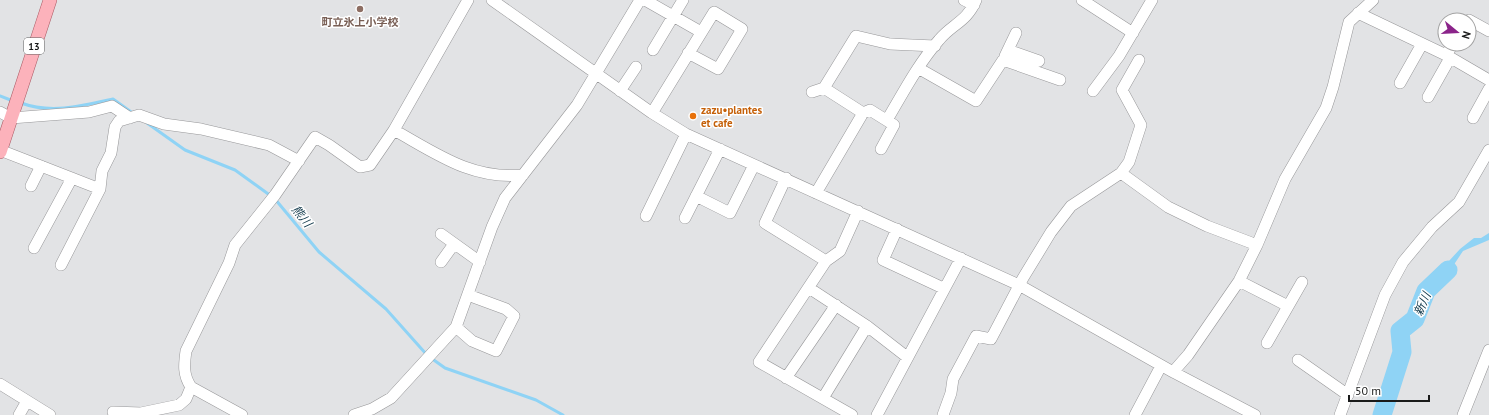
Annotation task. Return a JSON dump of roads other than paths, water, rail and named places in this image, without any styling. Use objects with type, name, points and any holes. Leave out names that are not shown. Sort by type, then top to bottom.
[{"type":"main road","name":"13","points":[[0,151],[8,113],[19,93],[50,0]]},
{"type":"street","points":[[242,415],[192,387],[186,379],[183,367],[186,351],[229,263],[235,245],[273,198],[315,137],[360,167],[370,165],[394,130],[468,0]]},
{"type":"street","points":[[492,0],[620,91],[686,134],[786,178],[1019,285],[1161,366],[1255,415]]},
{"type":"street","points":[[354,415],[372,409],[391,398],[456,327],[492,227],[505,198],[577,105],[640,0]]},
{"type":"street","points":[[645,0],[701,32]]},
{"type":"street","points":[[653,50],[683,0]]},
{"type":"street","points":[[1082,0],[1134,33]]},
{"type":"street","points":[[1092,91],[1119,56],[1134,33],[1152,0]]},
{"type":"street","points":[[1173,372],[1188,355],[1239,281],[1257,245],[1285,179],[1326,108],[1333,87],[1349,22],[1373,0]]},
{"type":"street","points":[[887,120],[918,68],[940,39],[966,18],[971,2]]},
{"type":"street","points":[[652,113],[688,53],[714,12],[742,29],[718,69],[688,53]]},
{"type":"street","points":[[1358,13],[1448,57],[1489,80]]},
{"type":"street","points":[[1477,25],[1489,31]]},
{"type":"street","points":[[918,68],[976,101],[1005,55],[1016,33]]},
{"type":"street","points":[[812,92],[824,88],[856,36],[890,44],[935,46]]},
{"type":"street","points":[[1400,83],[1422,44]]},
{"type":"street","points":[[1428,97],[1450,52]]},
{"type":"street","points":[[1005,55],[1039,61]]},
{"type":"street","points":[[1005,55],[1060,80]]},
{"type":"street","points":[[943,415],[951,393],[953,379],[976,336],[991,339],[1019,285],[1051,232],[1071,206],[1121,173],[1129,162],[1141,125],[1122,90],[1139,60]]},
{"type":"street","points":[[620,91],[636,67]]},
{"type":"street","points":[[824,88],[863,113]]},
{"type":"street","points":[[1472,118],[1489,89]]},
{"type":"street","points":[[8,113],[89,112],[112,106],[134,116],[164,124],[201,129],[269,145],[299,161]]},
{"type":"street","points":[[816,193],[863,113],[870,110],[894,124],[880,149]]},
{"type":"street","points":[[61,265],[100,189],[102,171],[111,153],[115,127],[119,121],[134,116]]},
{"type":"street","points":[[394,130],[451,163],[469,170],[486,175],[508,177],[523,176]]},
{"type":"street","points":[[646,216],[686,134]]},
{"type":"street","points":[[685,218],[720,149]]},
{"type":"street","points":[[1340,415],[1386,294],[1403,262],[1432,227],[1459,202],[1489,150]]},
{"type":"street","points":[[0,151],[100,189]]},
{"type":"street","points":[[696,196],[730,213],[754,165]]},
{"type":"street","points":[[31,186],[41,166]]},
{"type":"street","points":[[1121,173],[1168,207],[1207,226],[1257,245]]},
{"type":"street","points":[[34,248],[72,178]]},
{"type":"street","points":[[786,178],[765,223],[826,261]]},
{"type":"street","points":[[852,415],[759,362],[826,261],[840,251],[858,211]]},
{"type":"street","points":[[897,229],[883,260],[943,288]]},
{"type":"street","points":[[441,234],[480,262]]},
{"type":"street","points":[[441,262],[454,244]]},
{"type":"street","points":[[877,415],[960,258]]},
{"type":"street","points":[[1239,281],[1288,306]]},
{"type":"street","points":[[1267,343],[1302,282]]},
{"type":"street","points":[[809,288],[867,326],[907,357]]},
{"type":"street","points":[[456,327],[472,340],[496,351],[514,316],[506,309],[468,295]]},
{"type":"street","points":[[786,378],[836,305]]},
{"type":"street","points":[[823,398],[867,326]]},
{"type":"street","points":[[1463,415],[1489,350]]},
{"type":"street","points":[[1298,360],[1348,396]]},
{"type":"street","points":[[1135,415],[1161,366]]},
{"type":"street","points":[[0,384],[50,415]]},
{"type":"street","points":[[113,412],[141,413],[179,405],[186,399],[192,387]]},
{"type":"street","points":[[19,415],[28,401]]},
{"type":"water","points":[[1489,233],[1489,240],[1463,251],[1447,275],[1429,290],[1428,286],[1445,270],[1449,261],[1460,249],[1474,238],[1481,238]]},
{"type":"waterway","name":"熊川","points":[[0,96],[13,101]]},
{"type":"waterway","name":"熊川","points":[[21,103],[44,108],[67,108],[113,99],[134,114]]},
{"type":"waterway","name":"熊川","points":[[147,123],[185,150],[235,170],[271,196]]},
{"type":"waterway","name":"熊川","points":[[275,199],[319,252],[386,309],[427,355]]},
{"type":"waterway","name":"新川","points":[[1382,415],[1402,352],[1400,331],[1415,319],[1426,291],[1448,270]]},
{"type":"waterway","name":"熊川","points":[[431,358],[445,368],[536,400],[563,415]]},
{"type":"place","name":"町立氷上小学校","points":[[360,9]]},
{"type":"place","name":"zazu•plantes et cafe","points":[[693,116]]}]
